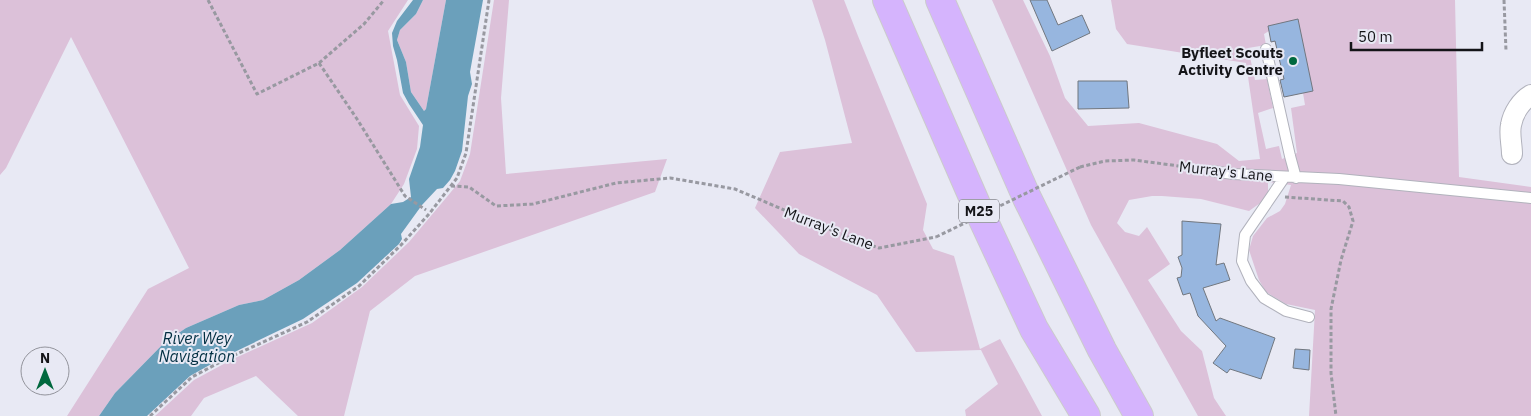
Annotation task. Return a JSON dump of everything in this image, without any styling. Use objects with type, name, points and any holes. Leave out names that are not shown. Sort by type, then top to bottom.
[{"type":"highway","name":"M25","points":[[887,0],[1034,329],[1086,416]]},
{"type":"highway","points":[[940,0],[1026,198],[1102,350],[1139,416]]},
{"type":"street","points":[[1512,154],[1510,126],[1518,107],[1531,95]]},
{"type":"lane","points":[[1266,49],[1296,178]]},
{"type":"lane","name":"Murray's Lane","points":[[1212,171],[1284,178],[1339,179],[1531,198]]},
{"type":"lane","points":[[1284,178],[1245,235],[1242,261],[1251,281],[1264,298],[1286,311],[1309,317]]},
{"type":"path","points":[[208,0],[257,94],[319,63],[364,24],[384,0]]},
{"type":"path","points":[[150,416],[192,377],[226,359],[307,322],[359,286],[401,245],[429,214],[457,178],[466,154],[489,0]]},
{"type":"path","points":[[1504,0],[1506,51]]},
{"type":"path","points":[[319,63],[357,118],[405,196],[426,210]]},
{"type":"path","name":"Murray's Lane","points":[[451,186],[469,187],[496,206],[533,204],[616,183],[670,178],[735,189],[850,238],[879,248],[936,237],[1080,167],[1105,161],[1134,160],[1212,171]]},
{"type":"path","points":[[1272,197],[1343,201],[1349,207],[1353,221],[1341,260],[1331,309],[1331,373],[1336,416]]},
{"type":"shaded area","points":[[0,0],[408,0],[388,31],[400,95],[419,126],[417,149],[404,184],[391,204],[340,250],[299,280],[263,300],[239,305],[186,328],[164,343],[115,393],[99,416],[67,416],[148,289],[189,268],[71,37],[6,168],[0,175]]},
{"type":"shaded area","points":[[423,0],[446,0],[426,109],[424,111],[411,92],[406,62],[397,40],[400,30],[416,14]]},
{"type":"shaded area","points":[[494,0],[509,0],[501,98],[506,174],[667,159],[655,192],[415,276],[370,311],[344,416],[298,416],[256,376],[204,398],[191,416],[155,416],[194,380],[233,359],[312,323],[362,287],[409,242],[460,181],[470,154]]},
{"type":"shaded area","points":[[812,0],[844,0],[927,204],[923,230],[933,249],[954,256],[980,349],[1000,339],[1042,416],[966,416],[965,410],[998,384],[981,350],[916,352],[877,295],[799,254],[755,208],[780,152],[852,143],[825,40]]},
{"type":"shaded area","points":[[992,0],[1023,0],[1050,56],[1065,98],[1088,126],[1139,123],[1217,144],[1239,161],[1260,159],[1246,63],[1127,44],[1116,29],[1111,0],[1455,0],[1459,177],[1531,187],[1531,416],[1309,416],[1315,310],[1286,304],[1266,292],[1259,280],[1249,250],[1253,236],[1267,218],[1280,211],[1285,204],[1291,185],[1268,182],[1268,195],[1249,211],[1201,199],[1152,196],[1129,200],[1117,223],[1125,232],[1139,236],[1147,227],[1170,264],[1148,280],[1181,331],[1202,351],[1214,398],[1226,416],[1198,416],[1091,225]],"holes":[[[1269,31],[1271,42],[1275,42],[1284,79],[1280,80],[1284,97],[1303,93],[1305,105],[1291,108],[1297,153],[1282,159],[1279,146],[1266,149],[1258,113],[1273,108],[1267,79],[1255,80],[1248,48],[1266,45],[1264,34]]]},
{"type":"water","name":"River Wey Navigation","points":[[413,0],[423,0],[416,14],[400,30],[397,40],[406,62],[411,92],[424,111],[426,109],[446,0],[483,0],[470,72],[472,84],[468,96],[462,151],[450,180],[443,188],[437,189],[422,205],[401,234],[402,239],[399,244],[357,283],[303,319],[222,358],[190,376],[147,416],[99,416],[115,393],[164,343],[186,328],[239,305],[263,300],[299,280],[340,250],[391,204],[403,202],[411,197],[409,179],[420,147],[423,125],[403,93],[392,33],[397,21]]},
{"type":"building","points":[[1030,0],[1047,0],[1058,25],[1082,15],[1090,33],[1052,51]]},
{"type":"building","name":"Byfleet Scouts Activity Centre","points":[[1298,19],[1313,91],[1284,97],[1280,80],[1284,79],[1275,41],[1271,42],[1268,26]]},
{"type":"building","points":[[1078,81],[1127,81],[1129,108],[1078,109]]},
{"type":"building","points":[[1182,221],[1221,224],[1216,265],[1224,263],[1230,280],[1203,288],[1216,321],[1220,318],[1275,338],[1261,379],[1230,369],[1227,373],[1213,363],[1226,346],[1198,316],[1190,293],[1183,295],[1177,278],[1181,277],[1182,268],[1178,257],[1182,255]]},
{"type":"building","points":[[1295,349],[1310,350],[1309,370],[1293,368]]},
{"type":"place","name":"Byfleet Scouts Activity Centre","points":[[1293,61]]}]
